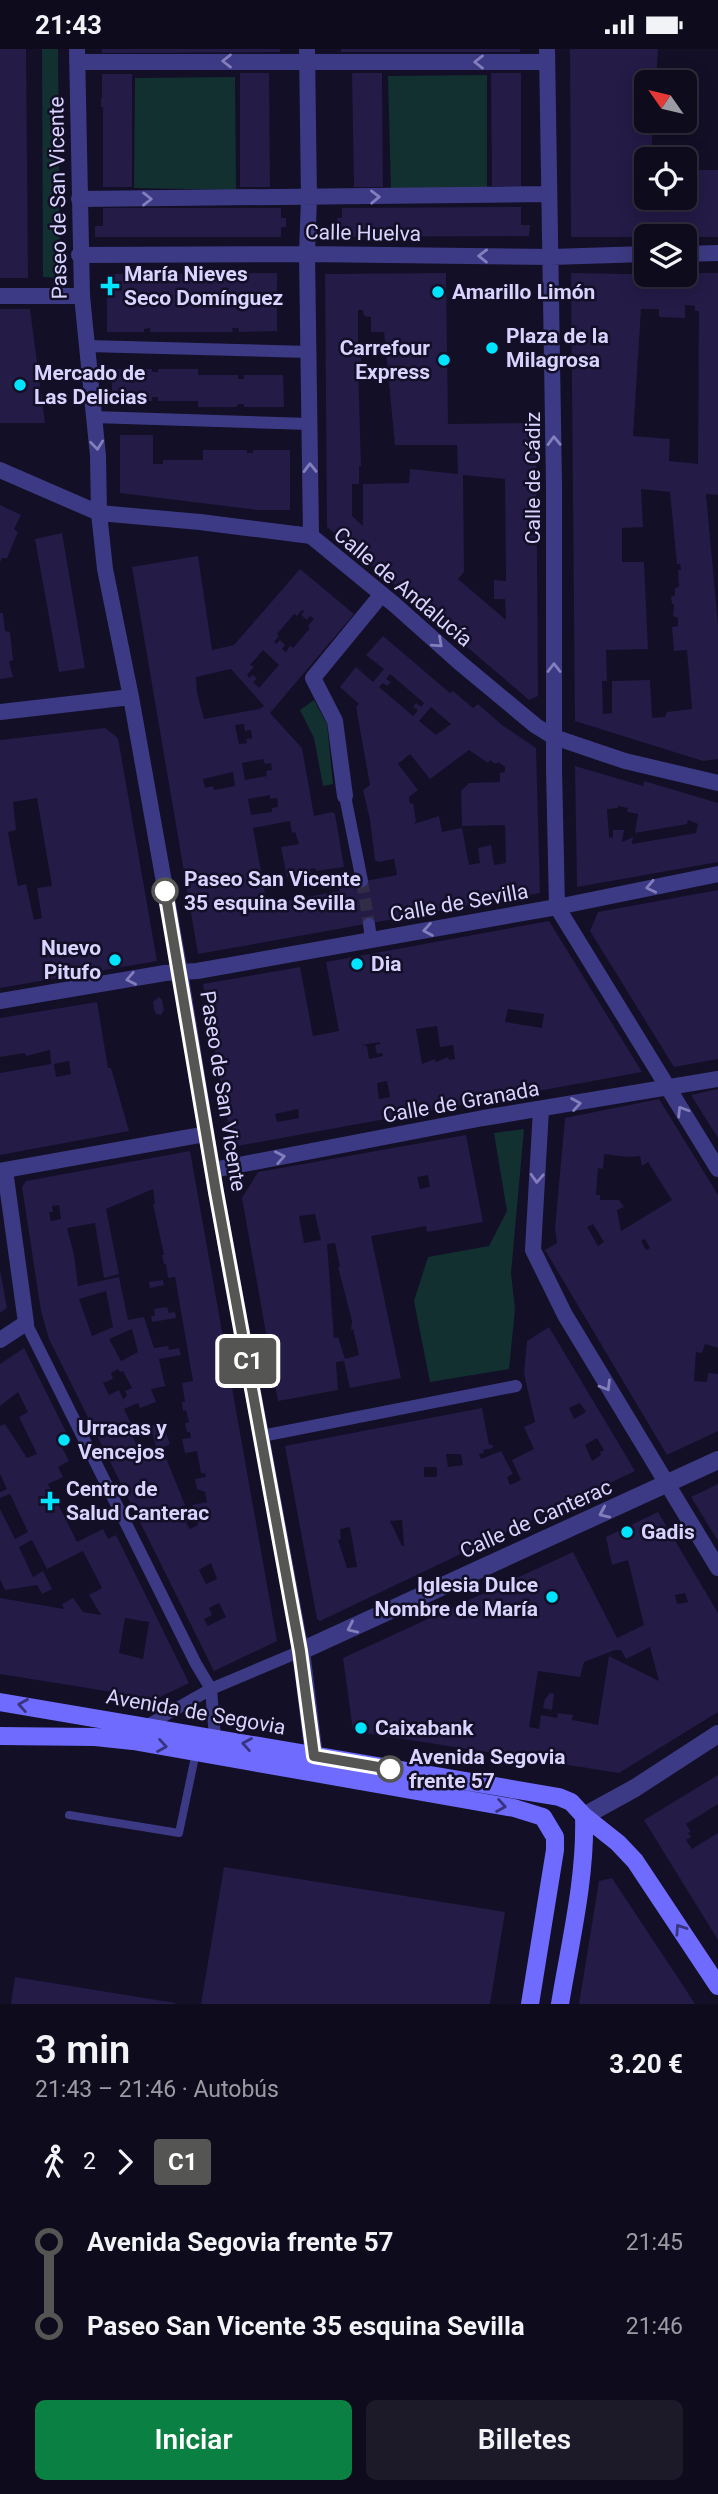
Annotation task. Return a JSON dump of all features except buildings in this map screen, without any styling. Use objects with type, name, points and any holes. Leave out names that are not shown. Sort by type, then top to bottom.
[{"type":"main road","name":"Avenida de Segovia","points":[[0,1702],[215,1738],[314,1764],[532,1812],[550,1826],[555,1837],[555,1850]]},
{"type":"main road","name":"Avenida de Segovia","points":[[0,1736],[94,1737],[559,1797],[571,1802],[635,1861],[718,1986]]},
{"type":"main road","points":[[530,2004],[555,1850],[566,1832],[584,1816]]},
{"type":"main road","points":[[560,2004],[580,1882],[584,1816]]},
{"type":"street","points":[[307,55],[312,536]]},
{"type":"street","points":[[77,56],[547,56]]},
{"type":"street","name":"Paseo de San Vicente","points":[[77,56],[79,255],[105,569],[131,697],[206,1134],[300,1651],[314,1764]]},
{"type":"street","name":"Calle de Cádiz","points":[[547,56],[558,907]]},
{"type":"street","points":[[79,199],[548,194]]},
{"type":"street","points":[[697,254],[718,253]]},
{"type":"street","name":"Calle Huelva","points":[[79,255],[551,257],[634,254]]},
{"type":"street","points":[[0,296],[82,296]]},
{"type":"street","points":[[87,346],[309,352]]},
{"type":"street","points":[[93,417],[309,424]]},
{"type":"street","name":"Calle de Andalucía","points":[[0,470],[99,513],[312,536],[536,726],[554,737],[625,761],[718,783]]},
{"type":"street","points":[[362,881],[345,796],[335,722],[313,677],[382,594]]},
{"type":"street","points":[[0,712],[131,697]]},
{"type":"street","name":"Calle de Sevilla","points":[[0,1001],[180,972],[370,932],[558,907],[718,874]]},
{"type":"street","points":[[558,907],[718,1169]]},
{"type":"street","name":"Calle de Granada","points":[[213,1170],[482,1118],[718,1079]]},
{"type":"street","points":[[541,1109],[533,1250],[565,1315],[718,1568]]},
{"type":"street","points":[[206,1134],[2,1170],[26,1323],[196,1664],[211,1689],[215,1738]]},
{"type":"street","points":[[0,1340],[26,1323]]},
{"type":"street","points":[[262,1436],[516,1386]]},
{"type":"street","name":"Calle de Canterac","points":[[146,1726],[211,1689],[718,1461]]},
{"type":"street","points":[[584,1816],[635,1788],[718,1734]]},
{"type":"lane","points":[[69,1815],[179,1833],[196,1752]]},
{"type":"green space","points":[[42,49],[58,49],[60,278],[43,277]]},
{"type":"green space","points":[[487,75],[487,188],[391,192],[388,76]]},
{"type":"green space","points":[[235,77],[236,190],[134,188],[135,78]]},
{"type":"green space","points":[[314,700],[327,724],[333,784],[323,786],[314,738],[300,710]]},
{"type":"green space","points":[[524,1129],[511,1273],[515,1309],[509,1369],[430,1382],[414,1301],[428,1257],[489,1246],[507,1211],[494,1133]]},
{"type":"tunnel","points":[[362,881],[369,924]]},
{"type":"bus line","name":"C1","points":[[165,891],[216,1192],[300,1651],[314,1756],[390,1769]]},
{"type":"place","name":"María Nieves Seco Domínguez","points":[[110,286]]},
{"type":"place","name":"Amarillo Limón","points":[[438,292]]},
{"type":"place","name":"Plaza de la Milagrosa","points":[[492,348]]},
{"type":"place","name":"Carrefour Express","points":[[444,360]]},
{"type":"place","name":"Mercado de Las Delicias","points":[[20,385]]},
{"type":"place","name":"Paseo San Vicente 35 esquina Sevilla","points":[[165,891]]},
{"type":"place","name":"Nuevo Pitufo","points":[[115,960]]},
{"type":"place","name":"Dia","points":[[357,964]]},
{"type":"place","name":"Urracas y Vencejos","points":[[64,1440]]},
{"type":"place","name":"Centro de Salud Canterac","points":[[50,1501]]},
{"type":"place","name":"Gadis","points":[[627,1532]]},
{"type":"place","name":"Iglesia Dulce Nombre de María","points":[[552,1597]]},
{"type":"place","name":"Caixabank","points":[[361,1728]]},
{"type":"place","name":"Avenida Segovia frente 57","points":[[390,1769]]}]
